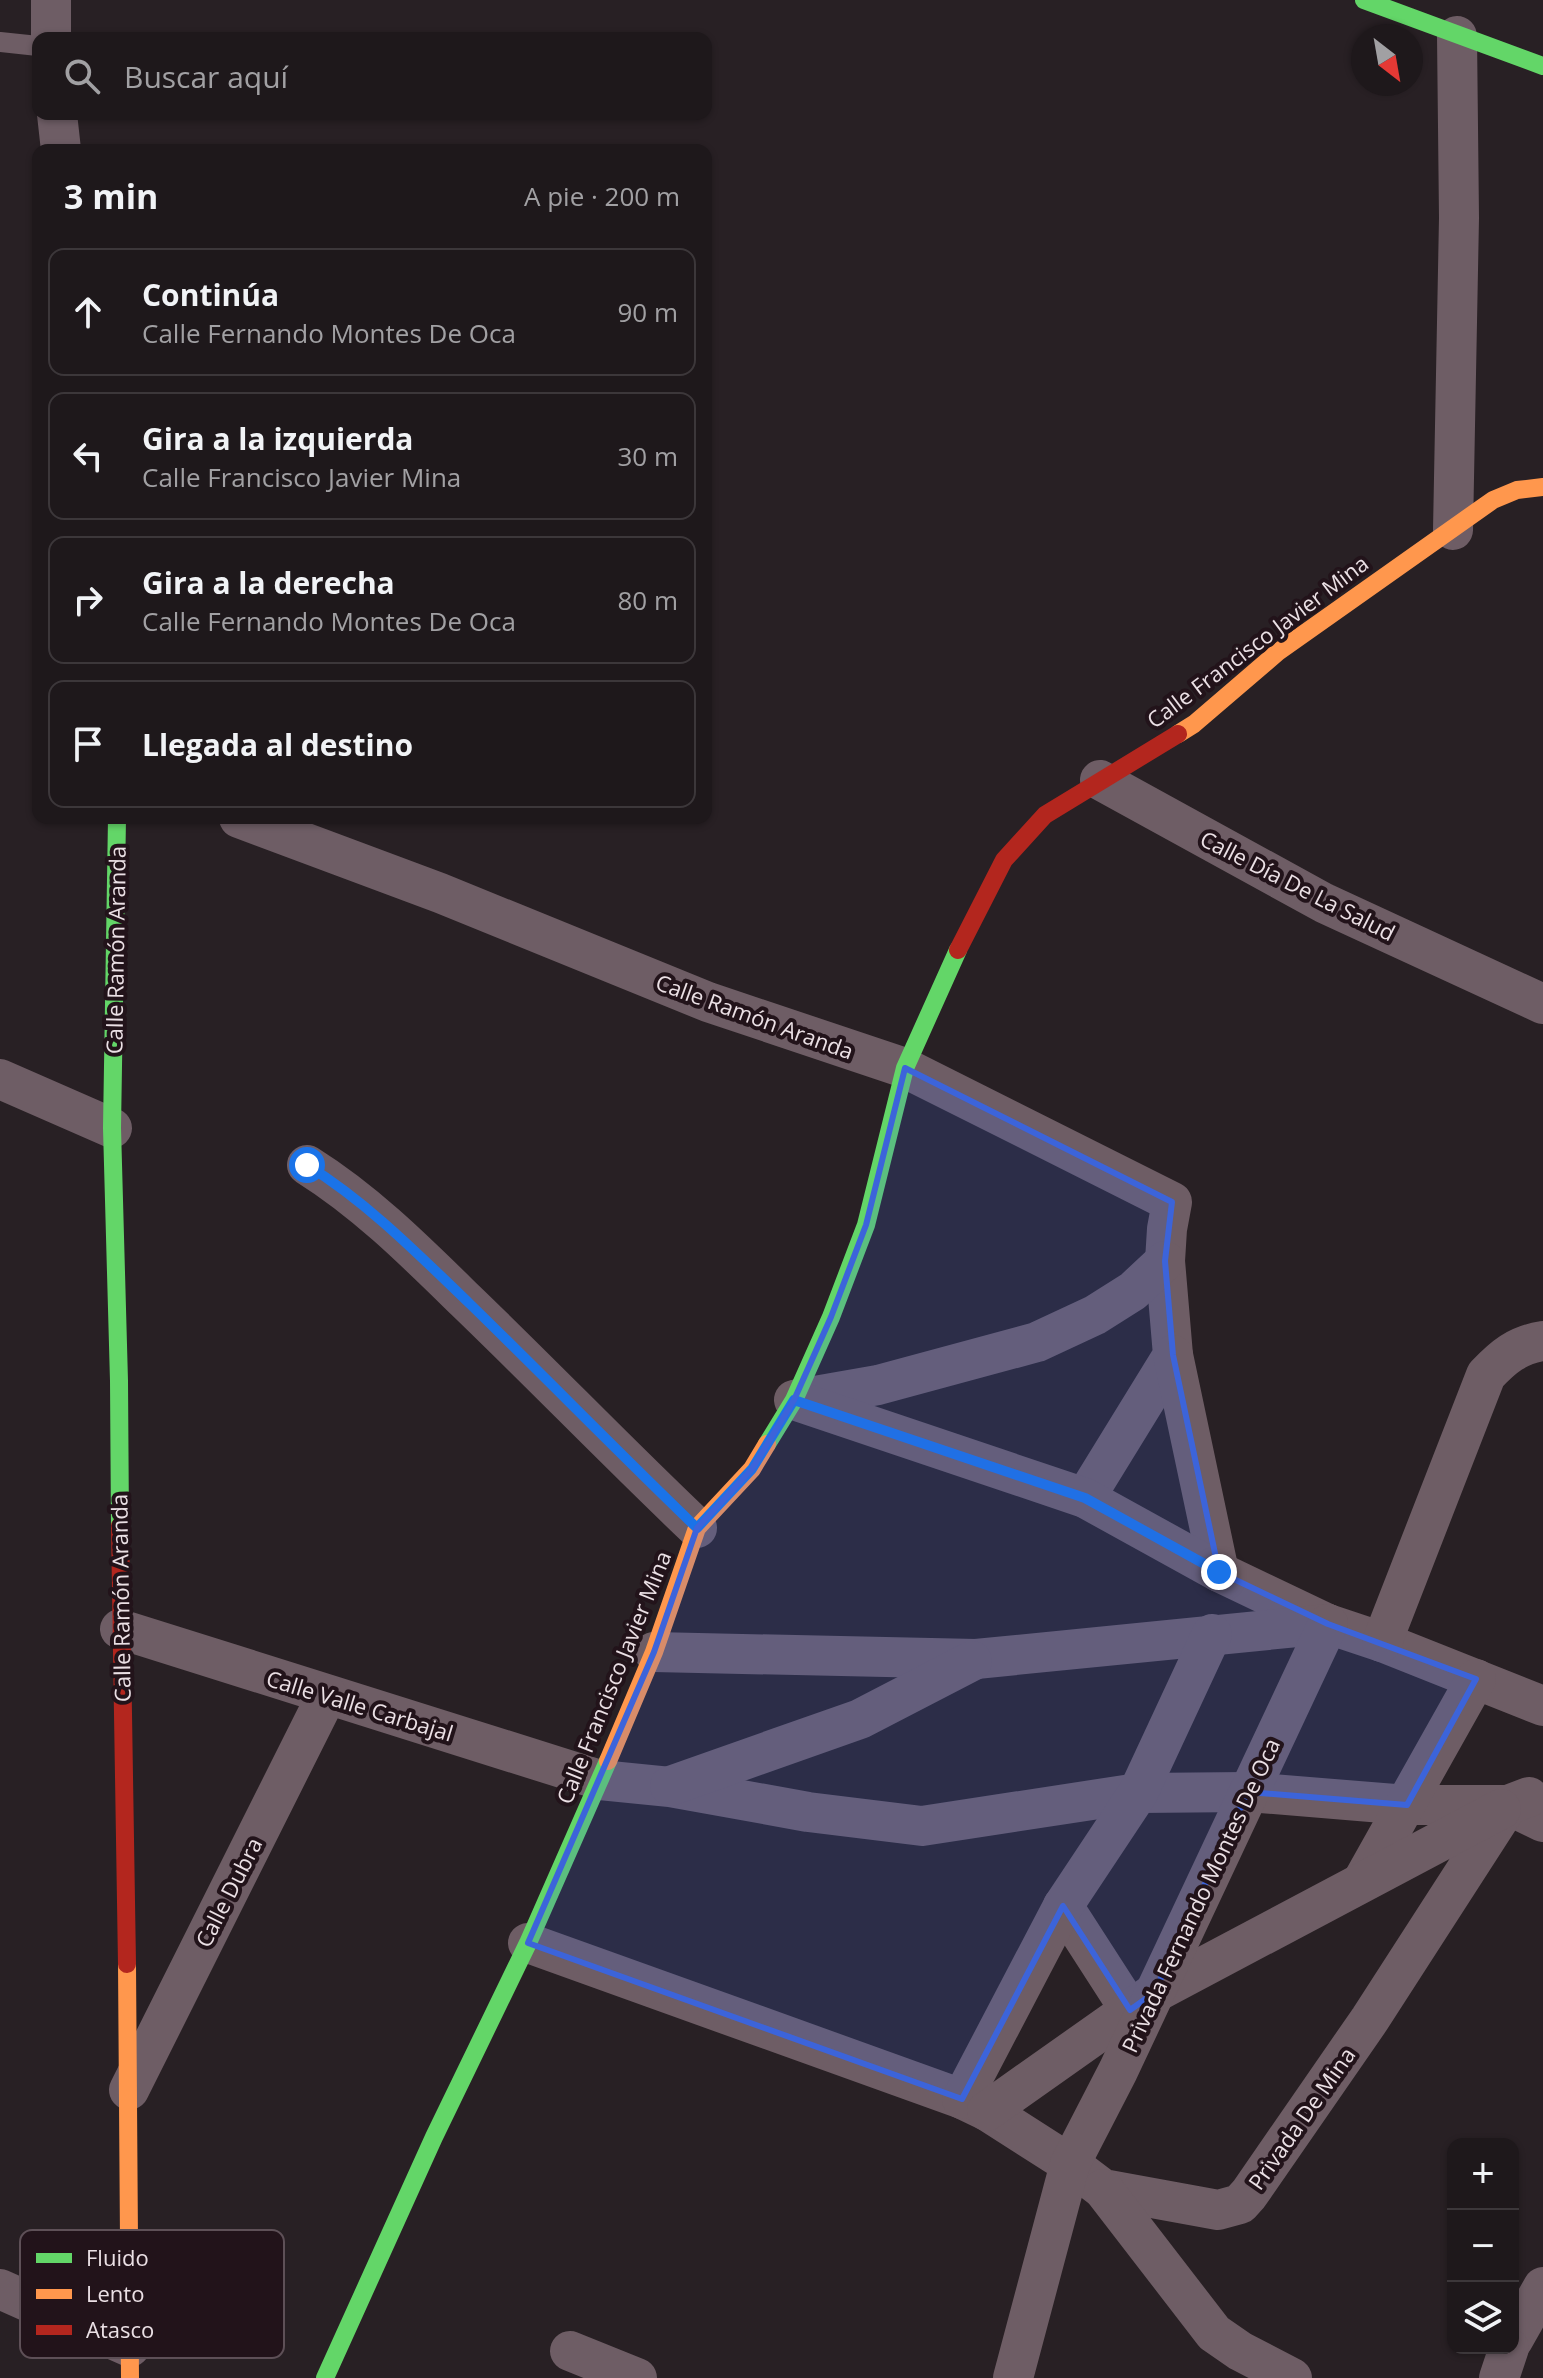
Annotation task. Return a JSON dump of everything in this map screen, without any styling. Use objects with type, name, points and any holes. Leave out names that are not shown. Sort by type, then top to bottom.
[{"type":"street","points":[[51,0],[51,32]]},
{"type":"street","points":[[1364,0],[1543,66]]},
{"type":"street","points":[[1453,530],[1459,218],[1457,36]]},
{"type":"street","points":[[58,120],[60,144]]},
{"type":"street","name":"Calle Francisco Javier Mina","points":[[325,2378],[434,2137],[528,1943],[600,1780],[654,1652],[697,1528],[752,1469],[794,1400],[831,1317],[866,1225],[905,1068],[951,964],[1004,860],[1045,815],[1194,724],[1278,652],[1493,500],[1517,490],[1543,487]]},
{"type":"street","name":"Calle Día De La Salud","points":[[1100,780],[1324,903],[1543,1004]]},
{"type":"street","name":"Calle Ramón Aranda","points":[[117,824],[112,1128],[119,1381],[130,2230]]},
{"type":"street","name":"Calle Ramón Aranda","points":[[255,824],[440,893],[708,1002],[905,1068],[1172,1202],[1165,1261]]},
{"type":"street","points":[[0,1079],[112,1128]]},
{"type":"street","points":[[307,1165],[339,1185],[395,1232],[542,1372],[614,1449],[697,1528]]},
{"type":"street","points":[[794,1400],[878,1385],[1037,1342],[1095,1315],[1133,1291],[1165,1261]]},
{"type":"street","points":[[1165,1261],[1173,1355],[1219,1572]]},
{"type":"street","points":[[1382,1642],[1486,1375],[1506,1354],[1524,1345],[1543,1341]]},
{"type":"street","points":[[1085,1498],[1173,1355]]},
{"type":"street","points":[[794,1400],[1085,1498],[1219,1572],[1328,1624],[1382,1642],[1543,1706]]},
{"type":"street","points":[[654,1652],[976,1659],[1328,1624]]},
{"type":"street","name":"Privada Fernando Montes De Oca","points":[[1070,2164],[1118,2071],[1142,2002],[1328,1624]]},
{"type":"street","name":"Calle Valle Carbajal","points":[[120,1629],[600,1780],[670,1787],[808,1812],[922,1826],[1138,1793],[1248,1792],[1407,1805],[1531,1806]]},
{"type":"street","points":[[975,2105],[1063,1906],[1138,1793],[1212,1634]]},
{"type":"street","points":[[670,1787],[860,1719],[976,1659]]},
{"type":"street","points":[[1362,1882],[1476,1679]]},
{"type":"street","name":"Calle Dubra","points":[[129,2090],[327,1695]]},
{"type":"street","points":[[975,2105],[1142,2002],[1362,1882],[1531,1806]]},
{"type":"street","name":"Privada De Mina","points":[[528,1943],[975,2105],[1070,2164],[1103,2189],[1218,2210],[1240,2204],[1249,2194],[1370,2019],[1531,1806]]},
{"type":"street","points":[[1063,1906],[1142,2002]]},
{"type":"street","points":[[1013,2378],[1070,2164]]},
{"type":"street","points":[[1103,2189],[1214,2333],[1240,2351],[1292,2378]]},
{"type":"street","points":[[1519,2329],[1543,2287]]},
{"type":"street","points":[[0,2289],[20,2300]]},
{"type":"street","points":[[570,2351],[637,2378]]},
{"type":"street","points":[[1499,2378],[1507,2354]]},
{"type":"lane","points":[[0,42],[32,45]]},
{"type":"highlighted area","points":[[905,1068],[1172,1202],[1165,1261],[1173,1355],[1219,1572],[1328,1624],[1476,1679],[1407,1805],[1248,1792],[1154,1993],[1130,2010],[1063,1906],[962,2099],[528,1943],[654,1652],[697,1528],[752,1469],[794,1400],[831,1317],[866,1225]]},
{"type":"traffic: fast","points":[[1364,0],[1543,66]]},
{"type":"traffic: fast","points":[[117,824],[112,1128],[120,1526]]},
{"type":"traffic: fast","points":[[767,1444],[794,1400],[831,1317],[866,1225],[905,1068],[958,950]]},
{"type":"traffic: fast","points":[[325,2378],[434,2137],[528,1943],[608,1761]]},
{"type":"traffic: slow","points":[[1178,734],[1194,724],[1278,652],[1493,500],[1517,490],[1543,487]]},
{"type":"traffic: slow","points":[[608,1761],[654,1652],[697,1528],[752,1469],[767,1444]]},
{"type":"traffic: slow","points":[[127,1964],[129,2230]]},
{"type":"traffic: slow","points":[[130,2358],[130,2378]]},
{"type":"traffic: jam","points":[[958,950],[1004,860],[1045,815],[1178,734]]},
{"type":"traffic: jam","points":[[120,1526],[127,1964]]},
{"type":"route","points":[[307,1165],[339,1185],[395,1232],[542,1372],[614,1449],[697,1528],[752,1469],[794,1400],[1085,1498],[1219,1572]]}]
